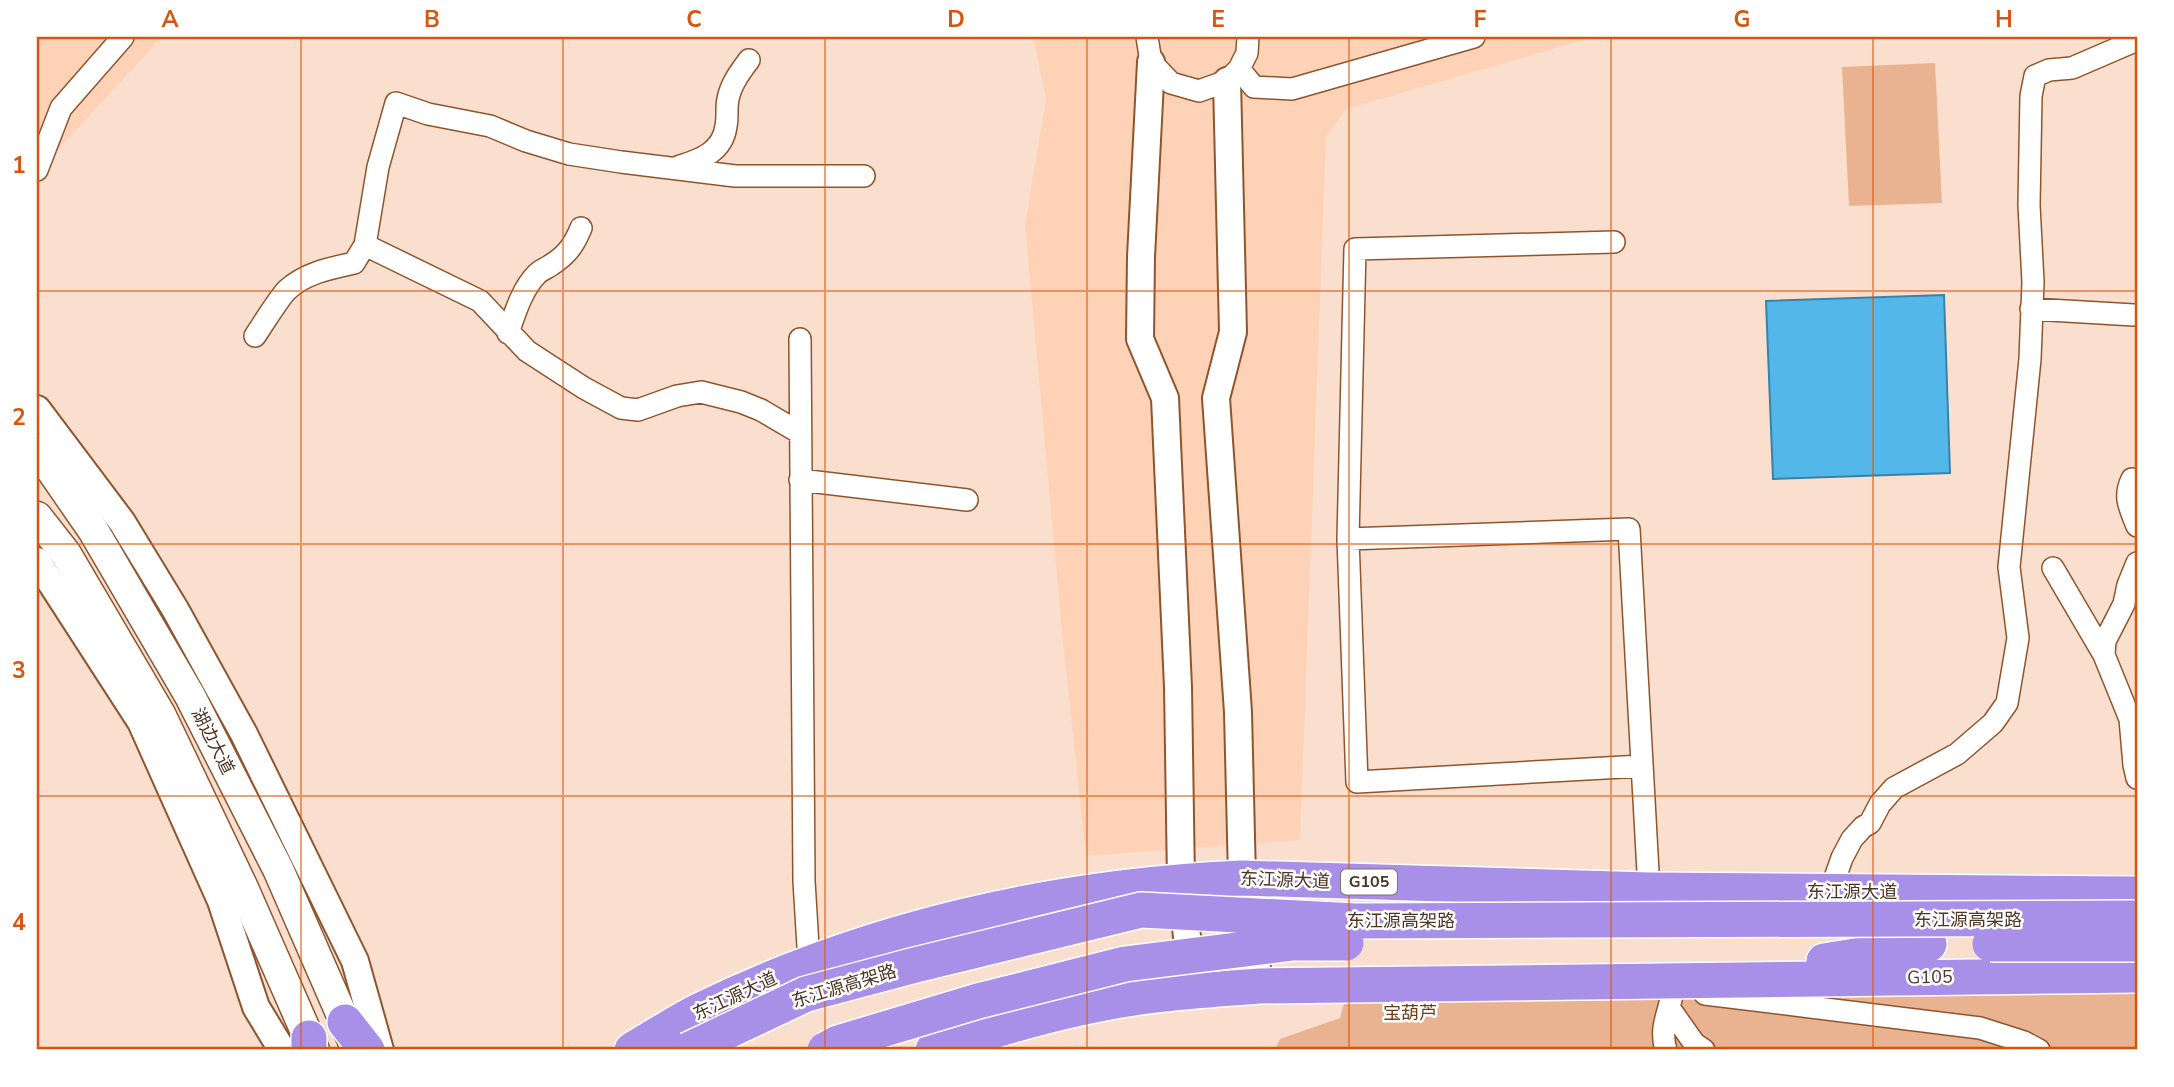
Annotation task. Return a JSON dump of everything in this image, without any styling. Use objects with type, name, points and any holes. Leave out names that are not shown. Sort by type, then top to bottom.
[{"type":"highway","name":"东江源大道","points":[[632,1050],[699,1011],[808,962],[889,936],[991,910],[1098,890],[1181,881],[1242,878],[1649,890],[2137,894]]},
{"type":"highway","points":[[1311,880],[1468,902],[1842,906],[1928,932]]},
{"type":"highway","name":"东江源高架路","points":[[688,1050],[806,995],[915,965],[1140,911],[1356,921],[1928,932],[2137,944]]},
{"type":"highway","name":"东江源高架路","points":[[825,1050],[838,1043],[978,1000],[1125,964],[1293,943],[1928,932],[2137,918]]},
{"type":"highway","points":[[1375,984],[1455,966],[1796,965],[1928,932]]},
{"type":"highway","name":"G105","points":[[933,1050],[997,1028],[1105,1003],[1192,991],[1259,986],[2137,975]]},
{"type":"highway","points":[[351,1036],[367,1050]]},
{"type":"main road","name":"湖边大道","points":[[37,449],[93,530],[190,696],[278,869],[351,1036]]},
{"type":"main road","name":"湖边大道","points":[[37,517],[66,554],[160,714],[243,888],[303,1047]]},
{"type":"street","points":[[37,170],[61,108],[123,37]]},
{"type":"street","points":[[1149,49],[1171,83],[1199,91],[1233,75],[1247,53],[1248,37]]},
{"type":"street","points":[[1233,75],[1254,87],[1292,89],[1474,37]]},
{"type":"street","points":[[1830,892],[1852,839],[1870,823],[1880,804],[1894,788],[1956,754],[1993,723],[2007,703],[2018,638],[2009,567],[2030,359],[2031,109],[2035,76],[2049,70],[2072,68],[2137,40]]},
{"type":"street","points":[[1149,49],[1140,339],[1165,398],[1178,687],[1181,881],[1192,991]]},
{"type":"street","points":[[671,168],[703,160],[718,146],[726,129],[728,99],[733,84],[749,60]]},
{"type":"street","points":[[1233,75],[1233,332],[1216,398],[1238,712],[1242,878],[1259,986]]},
{"type":"street","points":[[256,335],[286,290],[303,278],[354,263],[365,246],[378,167],[396,103],[428,114],[490,126],[526,141],[569,154],[736,176],[863,176]]},
{"type":"street","points":[[508,333],[520,300],[530,284],[538,273],[559,260],[574,246],[581,228]]},
{"type":"street","points":[[1614,242],[1355,249],[1348,539],[1357,782],[1641,766]]},
{"type":"street","points":[[365,246],[480,301],[527,351],[621,408],[638,410],[677,396],[701,392],[761,410],[800,433]]},
{"type":"street","points":[[2031,309],[2134,315]]},
{"type":"street","points":[[800,339],[804,881],[808,962]]},
{"type":"street","points":[[37,409],[122,522],[175,609],[244,734],[355,961],[380,1050]]},
{"type":"street","points":[[2132,479],[2126,500],[2137,526]]},
{"type":"street","points":[[800,480],[967,500]]},
{"type":"street","points":[[1348,539],[1629,529],[1649,890]]},
{"type":"street","points":[[37,561],[141,722],[221,901],[256,1007],[303,1047]]},
{"type":"street","points":[[2104,655],[2105,641],[2123,604],[2127,585],[2137,562]]},
{"type":"street","points":[[2053,568],[2104,655],[2130,719],[2137,778]]},
{"type":"street","points":[[1413,991],[1672,1000],[1980,1028],[2024,1042],[2039,1050]]},
{"type":"street","points":[[1666,1050],[1661,1034],[1672,1000]]},
{"type":"street","points":[[1672,1000],[1694,1043],[1704,1050]]},
{"type":"shaded area","points":[[37,37],[162,37],[37,172]]},
{"type":"shaded area","points":[[1033,37],[1594,37],[1346,109],[1326,137],[1300,840],[1086,856],[1062,632],[1025,225],[1046,99]]},
{"type":"green space","points":[[1935,63],[1942,203],[1849,206],[1842,67]]},
{"type":"green space","name":"宝葫芦","points":[[1352,974],[2137,981],[2137,1050],[1275,1050],[1280,1039],[1340,1018]]},
{"type":"building","points":[[1944,295],[1950,473],[1773,479],[1766,301]]}]
